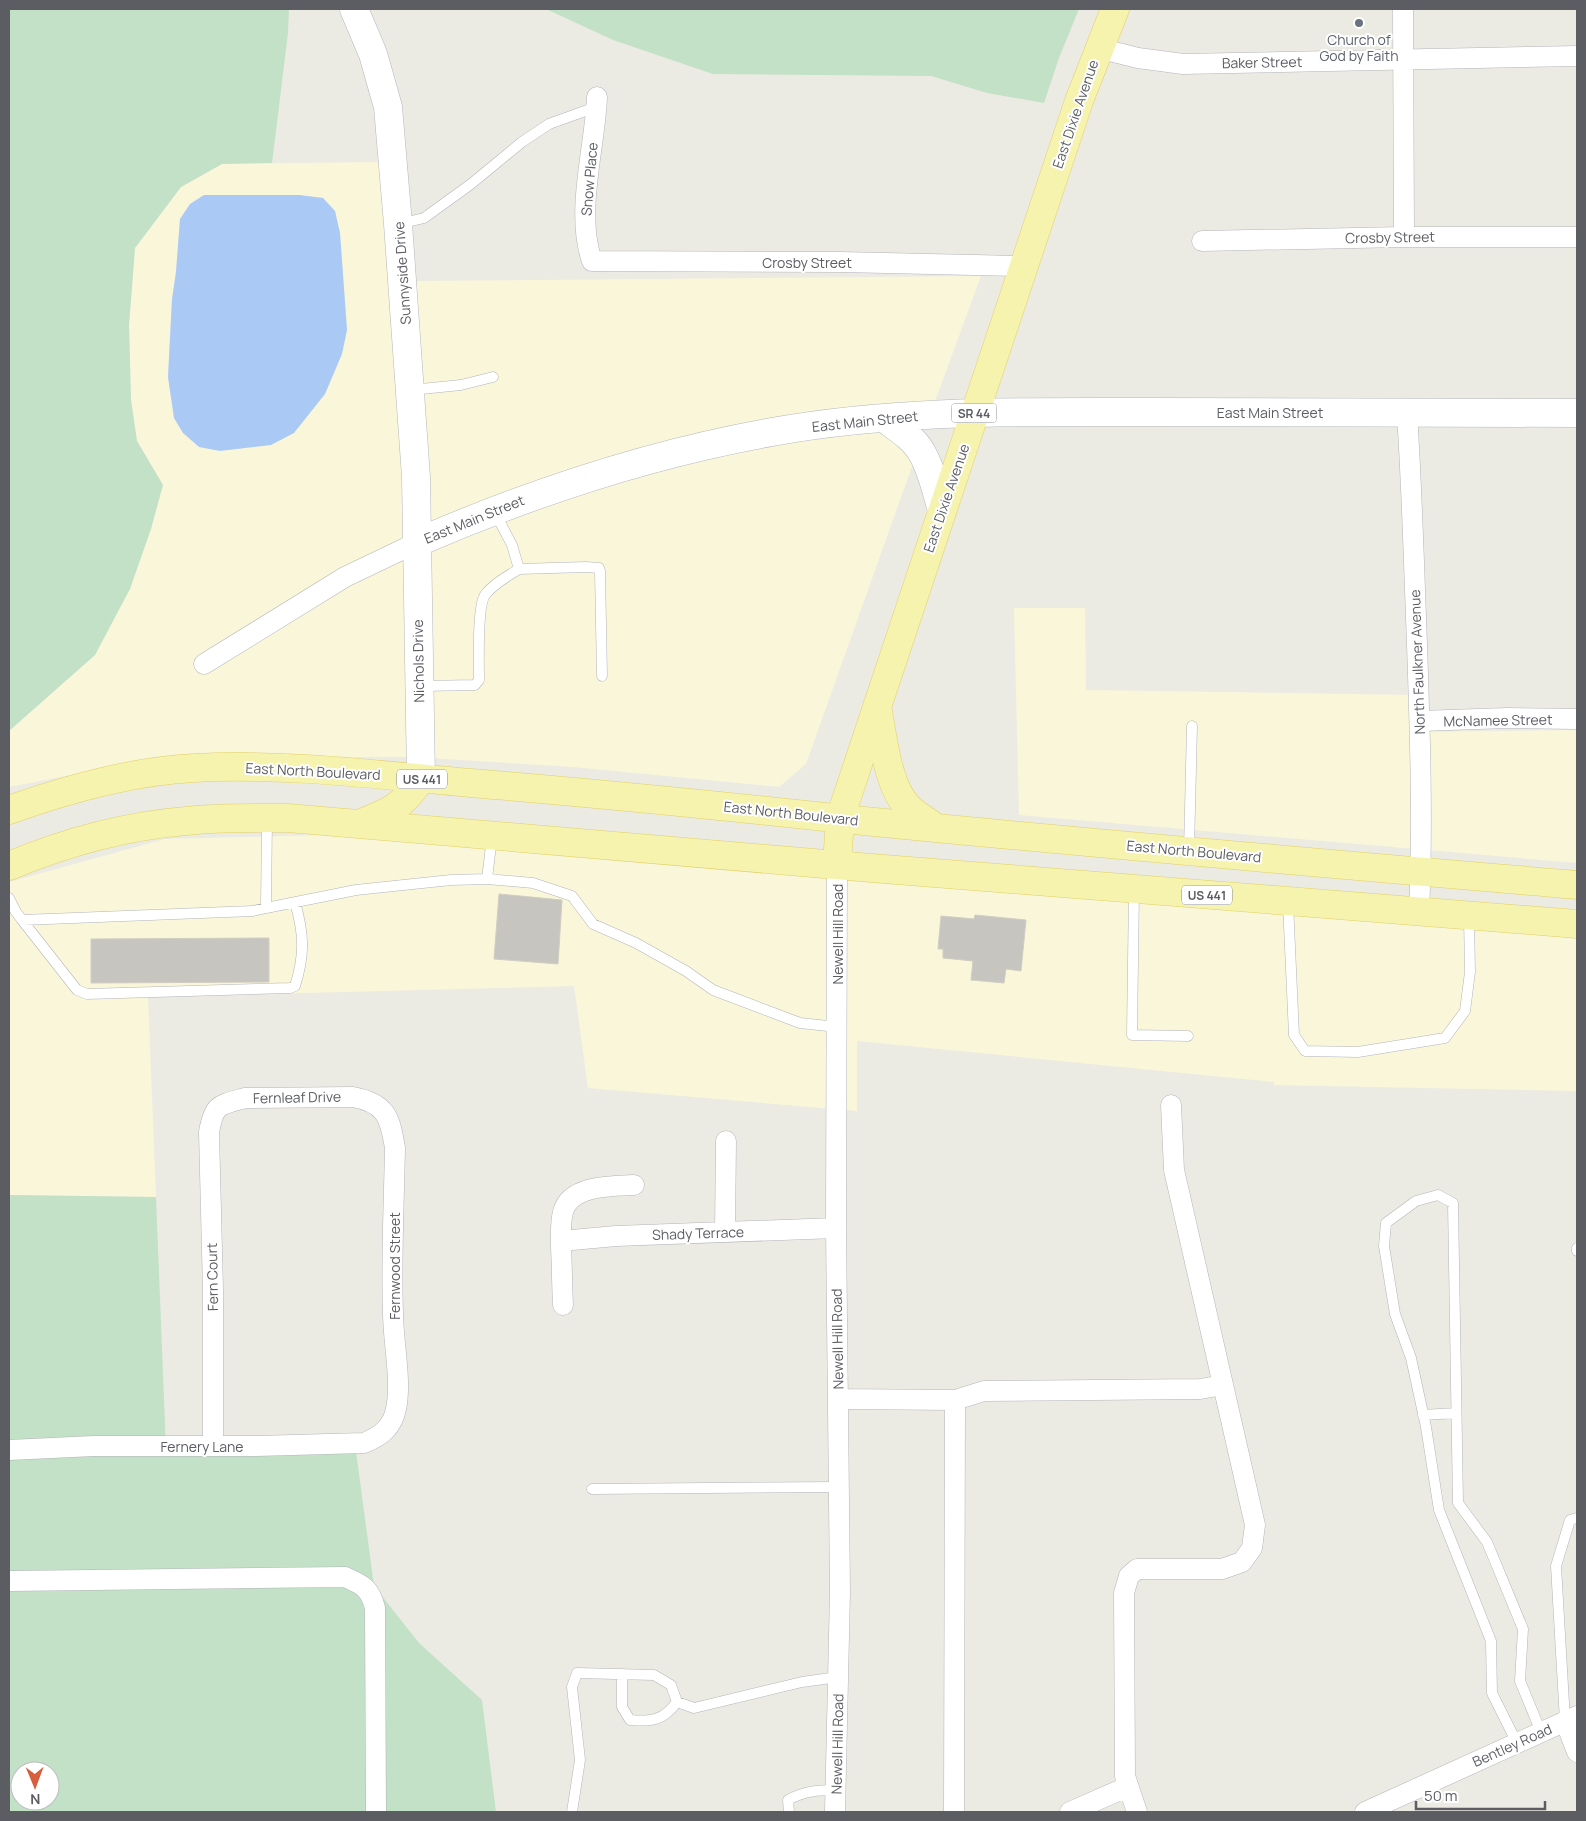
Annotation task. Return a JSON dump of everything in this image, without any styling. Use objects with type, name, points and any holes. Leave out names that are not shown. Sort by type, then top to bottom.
[{"type":"main road","name":"East Dixie Avenue","points":[[840,818],[876,704],[1023,266],[1098,48],[1115,9]]},
{"type":"main road","points":[[876,704],[889,766],[896,788],[909,808],[936,828]]},
{"type":"main road","name":"East North Boulevard","points":[[9,810],[95,784],[190,768],[254,766],[317,769],[635,797],[936,828],[1577,885]]},
{"type":"main road","points":[[358,824],[391,810],[408,798],[421,779]]},
{"type":"main road","name":"US 441","points":[[9,866],[61,847],[141,827],[185,821],[288,818],[1419,913],[1577,924]]},
{"type":"main road","name":"SR 44","points":[[837,865],[840,818]]},
{"type":"street","name":"Sunnyside Drive","points":[[354,9],[373,54],[388,107],[416,477],[416,542]]},
{"type":"street","points":[[1403,9],[1404,237]]},
{"type":"street","name":"Baker Street","points":[[1098,48],[1138,58],[1183,64],[1577,56]]},
{"type":"street","name":"Snow Place","points":[[592,260],[586,245],[585,212],[596,102]]},
{"type":"street","name":"Crosby Street","points":[[1202,241],[1404,237],[1577,237]]},
{"type":"street","name":"Crosby Street","points":[[592,260],[1023,266]]},
{"type":"street","name":"East Main Street","points":[[204,664],[345,577],[416,542],[493,510],[592,475],[696,447],[774,431],[884,418],[975,412],[1577,413]]},
{"type":"street","name":"North Faulkner Avenue","points":[[1407,413],[1413,495],[1420,721],[1421,872],[1419,913]]},
{"type":"street","points":[[884,418],[909,437],[922,453],[932,476],[942,510]]},
{"type":"street","name":"Nichols Drive","points":[[416,542],[421,779]]},
{"type":"street","name":"McNamee Street","points":[[1420,721],[1508,718],[1577,719]]},
{"type":"street","name":"Newell Hill Road","points":[[835,1812],[840,1592],[836,1228],[837,865]]},
{"type":"street","name":"Fernleaf Drive","points":[[215,1110],[228,1102],[245,1098],[353,1097],[367,1100],[380,1107]]},
{"type":"street","points":[[1137,1812],[1127,1787],[1125,1776],[1124,1593],[1129,1576],[1137,1569],[1222,1568],[1242,1562],[1252,1548],[1255,1526],[1174,1170],[1171,1105]]},
{"type":"street","name":"Fernwood Street","points":[[380,1107],[387,1116],[395,1148],[392,1313],[397,1386],[396,1409],[389,1427]]},
{"type":"street","name":"Fern Court","points":[[213,1446],[213,1290],[209,1132],[215,1110]]},
{"type":"street","points":[[725,1232],[726,1140]]},
{"type":"street","points":[[563,1305],[561,1241],[563,1210],[567,1203],[587,1190],[607,1186],[634,1185]]},
{"type":"street","name":"Shady Terrace","points":[[561,1241],[616,1236],[836,1228]]},
{"type":"street","points":[[838,1399],[955,1400],[984,1392],[1200,1389],[1223,1385]]},
{"type":"street","points":[[954,1812],[955,1400]]},
{"type":"street","name":"Fernery Lane","points":[[9,1450],[94,1446],[364,1443],[379,1437],[389,1427]]},
{"type":"street","points":[[9,1581],[345,1577],[361,1584],[372,1595],[375,1608],[376,1812]]},
{"type":"street","points":[[1571,1718],[1577,1752]]},
{"type":"street","name":"Bentley Road","points":[[1365,1812],[1571,1718]]},
{"type":"street","points":[[1070,1812],[1127,1787]]},
{"type":"lane","points":[[398,224],[424,218],[548,124],[596,102]]},
{"type":"lane","points":[[410,390],[461,385],[493,377]]},
{"type":"lane","points":[[493,510],[512,546],[519,569]]},
{"type":"lane","points":[[419,686],[475,685],[479,680],[479,633],[484,595],[500,581],[519,569],[586,566],[599,568],[602,676]]},
{"type":"lane","points":[[1189,851],[1192,726]]},
{"type":"lane","points":[[266,908],[267,818]]},
{"type":"lane","points":[[487,879],[492,836]]},
{"type":"lane","points":[[22,920],[253,911],[356,890],[451,880],[487,879],[534,883],[572,896],[593,924],[636,943],[686,971],[713,990],[800,1024],[837,1026]]},
{"type":"lane","points":[[1134,889],[1132,1035],[1188,1036]]},
{"type":"lane","points":[[9,898],[16,912],[77,990],[87,994],[290,988],[295,986],[299,972],[303,940],[295,902]]},
{"type":"lane","points":[[1288,902],[1294,1035],[1306,1051],[1358,1052],[1445,1038],[1465,1011],[1470,972],[1469,916]]},
{"type":"lane","points":[[1517,1743],[1492,1693],[1492,1641],[1440,1510],[1411,1358],[1395,1314],[1384,1246],[1386,1223],[1416,1201],[1438,1195],[1453,1203],[1458,1503],[1487,1542],[1523,1629],[1520,1680],[1541,1732]]},
{"type":"lane","points":[[1423,1415],[1456,1413]]},
{"type":"lane","points":[[592,1489],[839,1488]]},
{"type":"lane","points":[[1571,1718],[1556,1566],[1570,1520],[1577,1518]]},
{"type":"lane","points":[[572,1812],[580,1760],[572,1687],[577,1673],[654,1675],[671,1685],[677,1702]]},
{"type":"lane","points":[[622,1674],[622,1707],[630,1720],[646,1721],[659,1718],[670,1711],[677,1702]]},
{"type":"lane","points":[[677,1702],[694,1708],[802,1682],[838,1677]]},
{"type":"lane","points":[[788,1812],[788,1800],[798,1794],[812,1790],[836,1790]]},
{"type":"shaded area","points":[[384,162],[407,478],[412,757],[282,757],[87,772],[9,787],[9,731],[95,655],[163,485],[137,441],[131,400],[129,325],[135,248],[181,187],[222,164]],"holes":[[[204,195],[299,195],[323,198],[335,211],[340,233],[347,330],[174,418],[168,377],[172,299],[180,219],[190,204]]]},
{"type":"shaded area","points":[[981,276],[934,404],[887,408],[425,528],[411,281]]},
{"type":"shaded area","points":[[882,428],[915,458],[806,764],[779,787],[573,767],[430,758],[425,549],[478,526],[698,456]]},
{"type":"shaded area","points":[[1014,608],[1085,608],[1086,690],[1417,695],[1418,732],[1577,730],[1577,863],[1019,815]]},
{"type":"shaded area","points":[[322,835],[547,850],[1577,934],[1577,1091],[1274,1085],[1274,1082],[857,1041],[857,1111],[588,1088],[574,986],[148,997],[156,1197],[9,1195],[9,882],[165,839]]},
{"type":"green space","points":[[9,9],[289,9],[288,33],[272,163],[222,164],[181,187],[135,248],[129,325],[131,400],[137,441],[163,485],[151,529],[130,589],[95,655],[9,731]]},
{"type":"green space","points":[[546,9],[1079,9],[1059,58],[1044,103],[987,93],[931,76],[713,74],[613,40]]},
{"type":"green space","points":[[9,1195],[156,1197],[166,1449],[356,1451],[374,1586],[419,1643],[482,1700],[496,1812],[9,1812]]},
{"type":"water","points":[[204,195],[299,195],[323,198],[335,211],[340,233],[347,330],[342,354],[325,394],[294,433],[271,445],[220,451],[199,447],[183,433],[174,418],[168,377],[172,299],[180,219],[190,204]]},
{"type":"building","points":[[499,894],[562,900],[558,964],[494,959]]},
{"type":"building","points":[[975,915],[1026,920],[1021,971],[1006,969],[1004,983],[971,980],[973,961],[943,958],[943,949],[938,949],[941,916],[974,919]]},
{"type":"building","points":[[269,938],[269,982],[91,983],[91,939]]},
{"type":"place","name":"Church of God by Faith","points":[[1359,23]]}]
